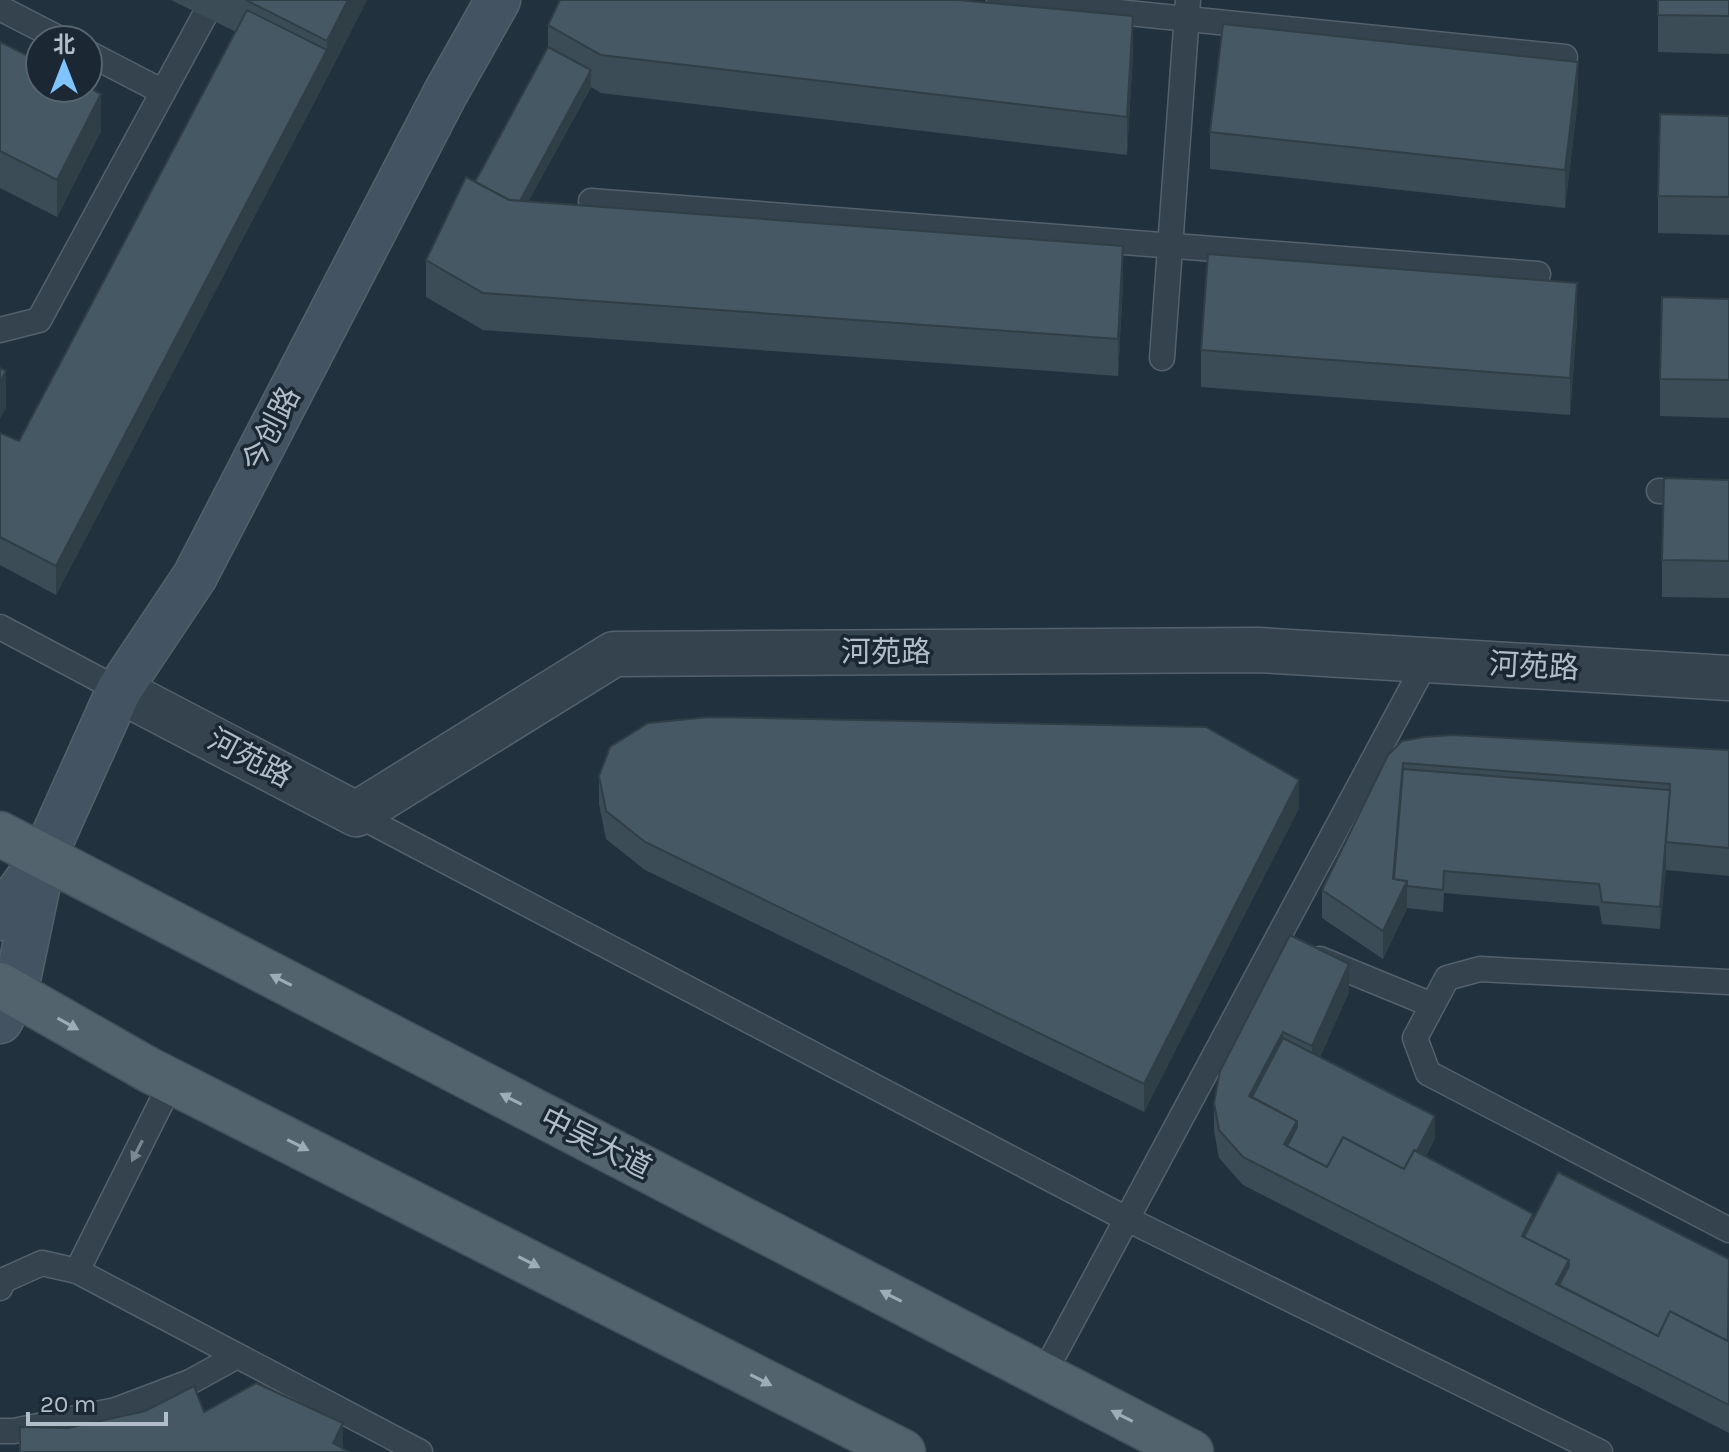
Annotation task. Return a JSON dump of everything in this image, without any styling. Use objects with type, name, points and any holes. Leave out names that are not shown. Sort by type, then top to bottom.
[{"type":"main road","name":"今创路","points":[[5,1000],[44,857],[119,690],[195,576],[445,94],[498,0]]},
{"type":"main road","name":"中吴大道","points":[[0,834],[1191,1452]]},
{"type":"main road","name":"今创路","points":[[0,918],[44,857]]},
{"type":"main road","points":[[5,1000],[172,1081],[903,1452]]},
{"type":"street","name":"河苑路","points":[[119,690],[356,814],[614,654],[1258,650],[1729,678]]},
{"type":"lane","points":[[0,330],[39,320],[213,0]]},
{"type":"lane","points":[[999,0],[1188,10],[1565,57]]},
{"type":"lane","points":[[0,8],[31,24]]},
{"type":"lane","points":[[1162,358],[1188,10]]},
{"type":"lane","points":[[104,61],[163,92]]},
{"type":"lane","points":[[591,201],[1538,274]]},
{"type":"lane","points":[[1659,491],[1729,494]]},
{"type":"lane","points":[[0,627],[119,690]]},
{"type":"lane","points":[[1043,1375],[1127,1219],[1291,947],[1427,660]]},
{"type":"lane","points":[[356,814],[1127,1219],[1600,1452]]},
{"type":"lane","points":[[1291,947],[1432,1005]]},
{"type":"lane","points":[[1729,982],[1480,969],[1447,978],[1415,1038],[1428,1073],[1729,1230]]},
{"type":"lane","points":[[77,1271],[172,1081]]},
{"type":"lane","points":[[0,1288],[4,1280],[42,1263],[77,1271],[420,1452]]},
{"type":"lane","points":[[0,1431],[14,1431],[116,1410],[190,1382],[237,1356]]},
{"type":"building","points":[[246,0],[348,0],[327,41]]},
{"type":"building","points":[[560,0],[958,0],[1133,16],[1127,117],[601,55],[548,25]]},
{"type":"building","points":[[1658,0],[1729,0],[1729,16],[1658,15]]},
{"type":"building","points":[[247,10],[327,50],[56,566],[0,537],[0,433],[19,441]]},
{"type":"building","points":[[1223,24],[1578,62],[1565,170],[1210,132]]},
{"type":"building","points":[[0,42],[24,54],[24,104],[96,104],[57,180],[0,151]]},
{"type":"building","points":[[548,47],[591,70],[520,201],[509,200],[475,182]]},
{"type":"building","points":[[1660,114],[1729,116],[1729,197],[1658,196]]},
{"type":"building","points":[[466,177],[509,200],[1123,246],[1118,339],[483,293],[426,260]]},
{"type":"building","points":[[1208,254],[1577,283],[1570,378],[1201,350]]},
{"type":"building","points":[[1662,297],[1729,299],[1729,380],[1660,379]]},
{"type":"building","points":[[0,368],[6,371],[0,382]]},
{"type":"building","points":[[1664,478],[1729,480],[1729,561],[1662,560]]},
{"type":"building","points":[[709,717],[1206,727],[1299,780],[1144,1084],[645,842],[606,811],[599,776],[610,747],[648,723]]},
{"type":"building","points":[[1453,735],[1729,750],[1729,848],[1666,842],[1670,784],[1403,763],[1393,879],[1407,881],[1383,931],[1322,890],[1388,755],[1402,741]]},
{"type":"building","points":[[1403,769],[1670,790],[1660,907],[1602,902],[1599,884],[1444,871],[1443,890],[1407,886],[1407,881],[1394,879]]},
{"type":"building","points":[[1290,935],[1349,964],[1312,1046],[1283,1032],[1249,1096],[1297,1121],[1284,1144],[1327,1167],[1343,1137],[1404,1169],[1414,1150],[1533,1214],[1522,1236],[1569,1260],[1556,1284],[1658,1336],[1670,1311],[1729,1340],[1729,1405],[1243,1157],[1219,1130],[1214,1103],[1220,1071]]},
{"type":"building","points":[[1283,1038],[1435,1116],[1404,1169],[1343,1137],[1327,1167],[1287,1146],[1297,1121],[1252,1097]]},
{"type":"building","points":[[1558,1172],[1729,1259],[1728,1341],[1670,1311],[1658,1336],[1559,1285],[1569,1260],[1524,1237]]},
{"type":"building","points":[[256,1383],[343,1423],[333,1443],[349,1452],[20,1452],[20,1427],[68,1428],[145,1411],[194,1386],[204,1412]]}]
